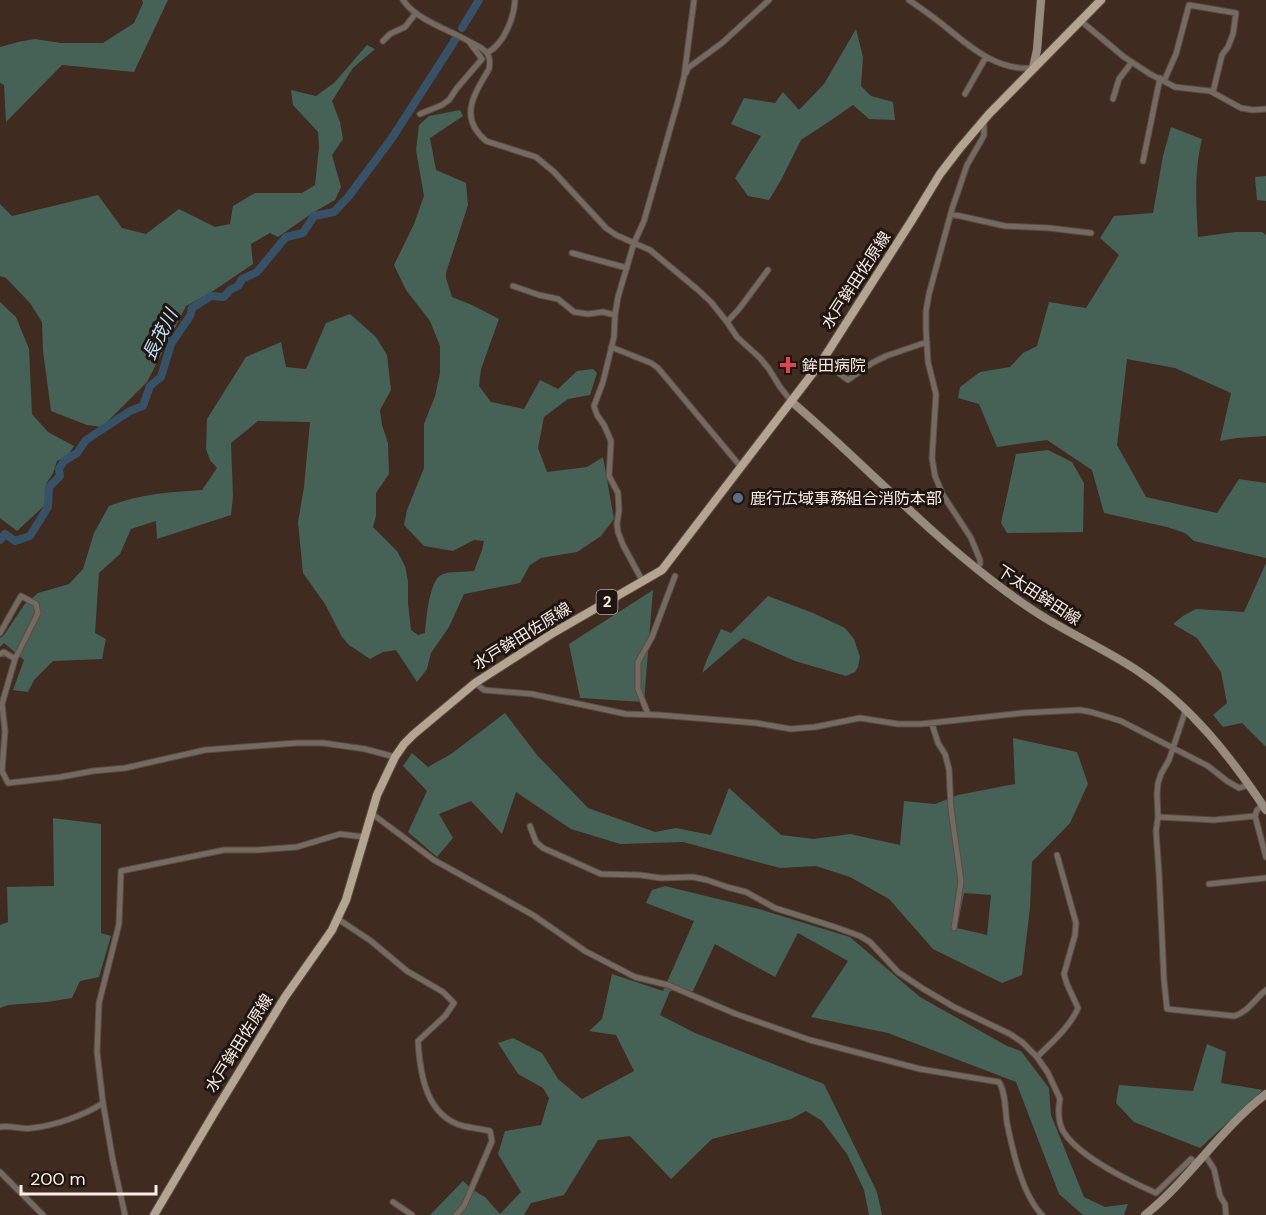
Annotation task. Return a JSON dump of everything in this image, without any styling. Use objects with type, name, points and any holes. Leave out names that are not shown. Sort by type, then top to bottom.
[{"type":"main road","points":[[1033,68],[1041,0]]},
{"type":"main road","name":"水戸鉾田佐原線","points":[[154,1215],[285,997],[338,919],[346,900],[377,795],[395,757],[414,734],[475,683],[553,633],[656,575],[668,564],[822,362],[940,174],[960,147],[1033,68],[1101,0]]},
{"type":"main road","name":"下太田鉾田線","points":[[792,402],[976,569],[1048,620],[1137,670],[1169,694],[1206,729],[1264,808]]},
{"type":"main road","points":[[1145,1215],[1168,1195],[1234,1122],[1266,1094]]},
{"type":"street","points":[[403,0],[416,13],[463,37],[488,53],[489,69],[470,106],[471,118],[479,135],[486,141],[536,157],[554,172],[606,228],[616,235],[650,249],[661,257],[711,302],[737,338],[767,366],[792,402]]},
{"type":"street","points":[[488,53],[494,49],[506,31],[515,7],[515,0]]},
{"type":"street","points":[[643,582],[618,532],[616,524],[619,510],[618,493],[609,476],[611,441],[594,406],[608,365],[614,337],[618,297],[634,243],[644,221],[684,77],[694,0]]},
{"type":"street","points":[[684,77],[688,68],[722,43],[769,0]]},
{"type":"street","points":[[909,0],[966,45],[986,57],[1008,66],[1033,68]]},
{"type":"street","points":[[1210,8],[1212,0]]},
{"type":"street","points":[[1143,161],[1162,80],[1176,54],[1189,2],[1236,13],[1233,34],[1222,55],[1213,92]]},
{"type":"street","points":[[383,41],[390,34],[405,27],[416,13]]},
{"type":"street","points":[[1081,21],[1132,62],[1175,87],[1213,92],[1241,108],[1266,109]]},
{"type":"street","points":[[420,114],[449,100],[482,59],[470,42]]},
{"type":"street","points":[[965,94],[986,57]]},
{"type":"street","points":[[1113,99],[1119,79],[1132,62]]},
{"type":"street","points":[[976,569],[980,560],[971,538],[935,477],[932,458],[936,394],[928,362],[926,311],[951,214],[967,165],[984,135],[984,120]]},
{"type":"street","points":[[951,214],[1005,226],[1091,233]]},
{"type":"street","points":[[572,253],[627,268]]},
{"type":"street","points":[[727,322],[768,270]]},
{"type":"street","points":[[513,286],[558,299],[574,312],[588,314],[603,312],[615,315]]},
{"type":"street","points":[[822,362],[848,380],[886,356],[927,342]]},
{"type":"street","points":[[611,347],[658,368],[741,467]]},
{"type":"street","points":[[648,714],[638,690],[638,662],[652,637],[675,576]]},
{"type":"street","points":[[0,633],[21,596],[36,604],[38,613],[15,659],[2,704],[5,731],[2,771],[8,783],[125,768],[205,750],[296,742],[365,748],[395,757]]},
{"type":"street","points":[[0,654],[4,652],[15,659]]},
{"type":"street","points":[[475,683],[484,690],[532,694],[626,714],[756,723],[791,729],[815,727],[860,718],[898,724],[932,723],[1022,713],[1080,710],[1121,721],[1173,746],[1208,766],[1239,788],[1249,785]]},
{"type":"street","points":[[1186,709],[1156,794],[1158,817],[1155,831],[1167,1010],[1240,1015],[1266,990]]},
{"type":"street","points":[[932,723],[949,769],[951,809],[961,881],[954,928]]},
{"type":"street","points":[[1264,808],[1257,810],[1255,816],[1266,856]]},
{"type":"street","points":[[371,813],[434,860],[533,915],[585,951],[635,977],[668,985],[736,1014],[810,1040],[920,1069],[999,1082],[1018,1167],[1028,1196],[1042,1215]]},
{"type":"street","points":[[1158,817],[1214,820],[1255,816]]},
{"type":"street","points":[[530,826],[536,842],[543,849],[601,874],[661,878],[693,877],[707,880],[746,892],[774,908],[860,936],[870,942],[898,972],[922,988],[1022,1042],[1037,1057],[1048,1073],[1060,1099],[1058,1105],[1061,1129],[1083,1153],[1135,1184],[1156,1193],[1191,1159],[1197,1164]]},
{"type":"street","points":[[125,1215],[103,1103],[97,1052],[99,1003],[119,924],[121,871],[224,850],[297,847],[340,834],[364,837]]},
{"type":"street","points":[[1037,1057],[1065,1028],[1078,1008],[1066,984],[1064,974],[1076,923],[1057,855]]},
{"type":"street","points":[[1209,884],[1266,878]]},
{"type":"street","points":[[338,919],[371,941],[407,971],[443,992],[454,1003],[445,1016],[418,1041],[420,1070],[426,1092],[444,1117],[461,1126],[490,1131],[492,1141],[464,1206],[456,1215]]},
{"type":"street","points":[[0,1127],[32,1128],[74,1118],[103,1103]]},
{"type":"street","points":[[1205,1155],[1214,1169],[1220,1196],[1225,1204],[1226,1215]]},
{"type":"street","points":[[0,1172],[43,1215]]},
{"type":"street","points":[[393,1202],[412,1215]]},
{"type":"green space","points":[[142,0],[168,0],[134,72],[62,65],[6,122],[4,85],[0,83],[0,47],[35,39],[61,43],[103,43],[134,23],[143,3]]},
{"type":"green space","points":[[856,29],[863,57],[861,86],[871,96],[893,102],[895,120],[869,119],[853,105],[801,140],[769,200],[748,196],[735,178],[761,136],[731,124],[744,98],[775,103],[783,92],[799,110],[824,84]]},
{"type":"green space","points":[[367,45],[375,49],[353,68],[332,101],[340,122],[343,139],[332,155],[341,187],[335,200],[278,237],[270,233],[251,244],[253,264],[186,306],[147,382],[102,427],[87,425],[51,411],[43,351],[42,322],[30,303],[6,278],[0,276],[0,204],[12,216],[98,195],[122,228],[146,234],[179,209],[215,227],[230,224],[233,206],[255,193],[302,193],[315,185],[319,147],[318,132],[293,105],[291,90],[316,96],[334,83]]},
{"type":"green space","points":[[460,110],[463,116],[430,138],[436,170],[466,183],[468,205],[446,273],[452,297],[499,319],[481,369],[479,386],[491,402],[524,409],[540,380],[558,389],[577,371],[593,369],[597,373],[590,395],[568,399],[544,417],[538,448],[547,472],[587,467],[603,457],[614,519],[601,536],[577,552],[541,558],[530,565],[520,583],[464,594],[449,627],[431,653],[427,669],[417,682],[396,650],[383,652],[370,659],[349,645],[342,637],[325,604],[303,573],[298,522],[310,422],[258,421],[231,443],[233,496],[231,515],[157,539],[156,521],[131,529],[120,554],[99,573],[95,633],[106,639],[102,659],[53,661],[34,680],[28,692],[13,690],[24,660],[4,643],[0,647],[0,638],[24,605],[38,593],[69,584],[83,569],[94,533],[109,506],[143,496],[202,490],[217,468],[210,460],[206,449],[207,419],[246,357],[281,342],[286,367],[306,369],[326,323],[350,314],[376,337],[387,355],[391,390],[380,410],[388,443],[389,474],[376,493],[376,516],[373,527],[397,551],[405,566],[411,630],[418,635],[425,633],[429,602],[434,585],[441,575],[474,571],[484,541],[474,540],[453,551],[424,546],[404,525],[407,510],[424,468],[424,424],[435,396],[440,373],[440,346],[430,321],[406,290],[394,265],[414,224],[424,196],[416,150],[419,125],[429,116]]},
{"type":"green space","points":[[1171,127],[1202,139],[1197,175],[1198,237],[1235,232],[1262,232],[1266,235],[1266,436],[1220,441],[1231,393],[1175,368],[1127,359],[1117,445],[1146,497],[1217,513],[1239,479],[1266,483],[1266,558],[1194,541],[1185,533],[1167,527],[1104,513],[1092,470],[1047,440],[997,447],[979,404],[958,398],[960,387],[980,372],[1010,367],[1023,353],[1037,346],[1049,302],[1086,308],[1119,255],[1100,238],[1114,216],[1153,213],[1163,156]]},
{"type":"green space","points":[[1266,176],[1266,201],[1257,200],[1255,177]]},
{"type":"green space","points":[[0,302],[16,317],[29,349],[32,414],[48,432],[74,446],[67,457],[57,461],[46,484],[44,506],[17,531],[0,518]]},
{"type":"green space","points":[[1048,450],[1072,462],[1084,483],[1083,532],[1007,533],[1001,523],[1016,454]]},
{"type":"green space","points":[[1266,563],[1266,747],[1242,723],[1223,727],[1213,715],[1227,703],[1221,672],[1197,638],[1173,624],[1196,609],[1244,612]]},
{"type":"green space","points":[[653,590],[644,702],[580,698],[569,644]]},
{"type":"green space","points":[[768,596],[845,628],[854,639],[860,657],[855,672],[846,676],[795,661],[743,638],[702,673],[721,629],[731,633]]},
{"type":"green space","points":[[505,713],[537,755],[588,808],[655,832],[676,828],[711,835],[729,788],[781,835],[814,839],[850,834],[900,845],[904,801],[935,804],[958,795],[1015,784],[1013,738],[1077,752],[1088,784],[1070,823],[1032,862],[1030,908],[1022,975],[1002,983],[933,949],[889,899],[850,877],[816,866],[780,868],[683,842],[620,844],[571,829],[516,792],[502,834],[471,801],[439,814],[453,838],[437,857],[408,832],[427,791],[403,766],[412,753],[428,767],[451,754]],"holes":[[[964,893],[991,895],[987,935],[957,928]]]},
{"type":"green space","points":[[53,818],[101,824],[101,933],[111,936],[99,977],[80,981],[72,998],[8,1005],[0,1008],[0,925],[8,922],[7,887],[54,886]]},
{"type":"green space","points":[[665,886],[759,909],[850,937],[920,997],[1007,1046],[1021,1051],[1049,1088],[1051,1115],[1084,1197],[1105,1207],[1128,1204],[1124,1215],[1083,1215],[1059,1194],[1016,1082],[888,1033],[811,1017],[848,961],[798,933],[775,977],[715,944],[693,991],[670,991],[660,1015],[695,1033],[824,1084],[877,1192],[882,1215],[869,1215],[864,1190],[847,1154],[822,1121],[806,1111],[791,1119],[712,1139],[671,1179],[630,1136],[598,1140],[564,1195],[531,1203],[524,1215],[430,1215],[463,1181],[485,1197],[500,1214],[521,1192],[498,1154],[505,1131],[541,1125],[549,1098],[543,1088],[518,1074],[498,1043],[513,1038],[542,1053],[558,1079],[582,1099],[634,1071],[616,1035],[589,1031],[602,1019],[612,974],[663,991],[694,921],[646,903],[652,890]]},
{"type":"green space","points":[[1207,1044],[1226,1052],[1221,1083],[1263,1090],[1200,1148],[1134,1122],[1116,1103],[1119,1085],[1193,1091]]},
{"type":"waterway","name":"長茂川","points":[[462,28],[479,0]]},
{"type":"waterway","name":"長茂川","points":[[0,540],[5,534],[15,541],[30,536],[48,507],[49,487],[60,476],[59,469],[64,461],[77,453],[86,440],[130,411],[143,406],[150,386],[161,377],[171,344],[190,316],[192,308],[211,296],[224,297],[238,286],[242,279],[257,272],[286,237],[303,233],[314,216],[334,212],[349,196],[392,138],[457,37]]},
{"type":"place","name":"鉾田病院","points":[[788,365]]},
{"type":"place","name":"鹿行広域事務組合消防本部","points":[[738,498]]}]
